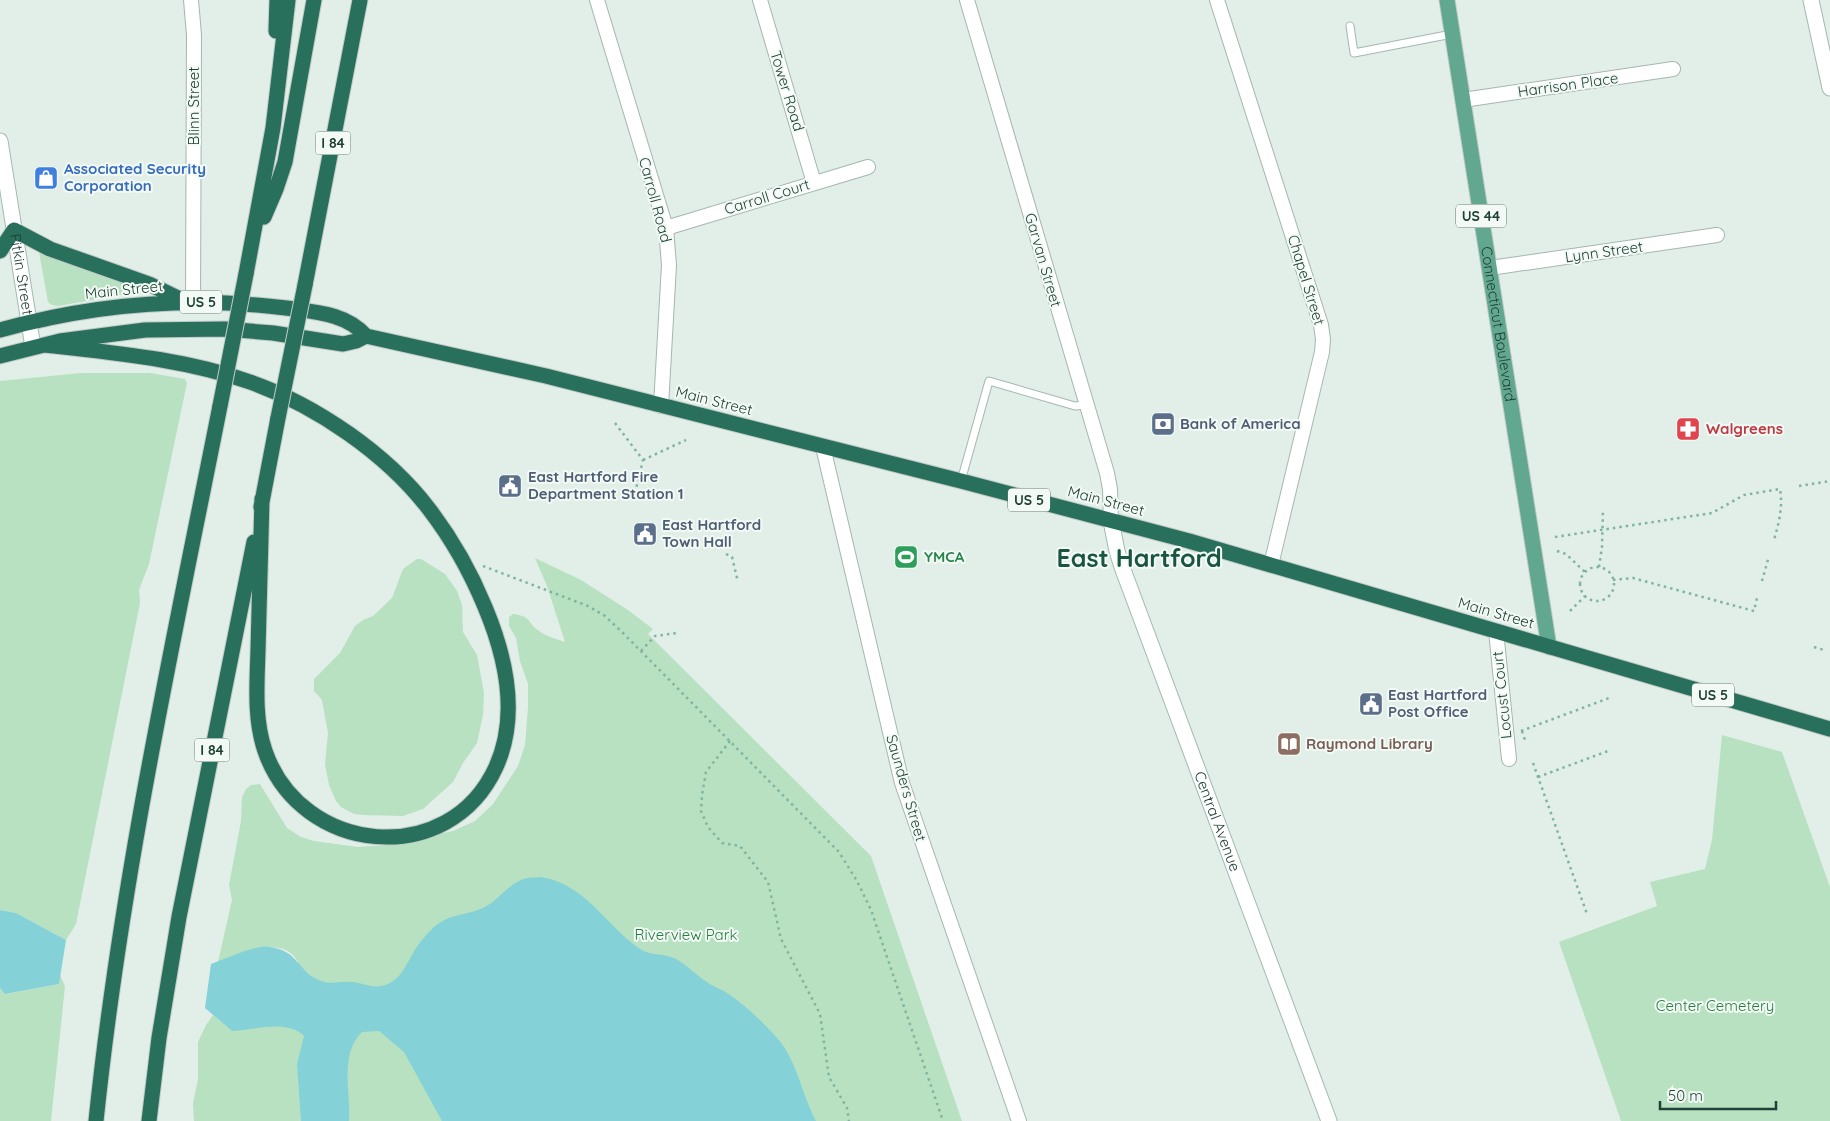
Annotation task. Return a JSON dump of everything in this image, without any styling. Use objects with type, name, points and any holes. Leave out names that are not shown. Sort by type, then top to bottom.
[{"type":"highway","points":[[273,128],[277,0]]},
{"type":"highway","points":[[96,1121],[110,1001],[132,862],[165,684],[255,233],[273,128],[288,0]]},
{"type":"highway","points":[[255,233],[272,198],[285,162],[314,0]]},
{"type":"highway","name":"I 84","points":[[148,1121],[159,1038],[179,917],[360,0]]},
{"type":"highway","points":[[0,251],[14,230],[50,249],[149,284],[189,302]]},
{"type":"highway","name":"Main Street","points":[[0,330],[78,312],[116,306],[189,302],[256,305],[320,313],[348,321],[356,325],[366,336],[523,370],[1111,521],[1271,565],[1830,729]]},
{"type":"highway","name":"US 5","points":[[0,356],[39,346],[114,333],[178,329],[226,329],[344,344],[352,343],[366,336]]},
{"type":"highway","points":[[39,346],[178,363],[231,376],[268,388],[314,412],[360,443],[398,475],[424,502],[456,549],[482,600],[500,649],[508,691],[507,728],[496,766],[485,786],[474,799],[446,822],[422,832],[399,837],[374,837],[350,833],[326,824],[306,810],[289,794],[275,774],[264,748],[258,711],[258,625],[262,499]]},
{"type":"main road","name":"Connecticut Boulevard","points":[[1447,0],[1549,646]]},
{"type":"street","name":"Blinn Street","points":[[189,302],[194,35],[191,0]]},
{"type":"street","name":"Carroll Road","points":[[597,0],[666,228],[669,265],[661,406]]},
{"type":"street","name":"Tower Road","points":[[760,0],[814,182]]},
{"type":"street","name":"Garvan Street","points":[[967,0],[1107,473],[1110,489],[1111,521]]},
{"type":"street","name":"Chapel Street","points":[[1217,0],[1321,325],[1323,339],[1322,352],[1271,565]]},
{"type":"street","points":[[1811,0],[1830,88]]},
{"type":"street","name":"Harrison Place","points":[[1463,100],[1673,69]]},
{"type":"street","name":"Pitkin Street","points":[[0,141],[29,323],[39,346]]},
{"type":"street","name":"Carroll Court","points":[[666,228],[868,167]]},
{"type":"street","name":"Lynn Street","points":[[1490,268],[1717,235]]},
{"type":"street","name":"Saunders Street","points":[[823,447],[902,783],[1018,1121]]},
{"type":"street","name":"Central Avenue","points":[[1111,521],[1122,567],[1329,1121]]},
{"type":"street","name":"Locust Court","points":[[1496,631],[1509,758]]},
{"type":"lane","points":[[1350,26],[1354,53],[1452,34]]},
{"type":"lane","points":[[961,481],[989,381],[1075,406],[1086,405]]},
{"type":"path","points":[[614,423],[642,460],[636,490]]},
{"type":"path","points":[[642,460],[686,440]]},
{"type":"path","points":[[1799,486],[1830,481]]},
{"type":"path","points":[[1555,537],[1712,513],[1744,495],[1780,489],[1781,517],[1774,540]]},
{"type":"path","points":[[1599,567],[1603,508]]},
{"type":"path","points":[[684,541],[698,545]]},
{"type":"path","points":[[1557,551],[1566,554],[1585,572]]},
{"type":"path","points":[[726,554],[732,557],[738,582]]},
{"type":"path","points":[[1762,581],[1769,556]]},
{"type":"path","points":[[481,566],[592,608],[612,622],[835,848],[853,873],[872,915],[943,1121]]},
{"type":"path","points":[[1594,567],[1599,567],[1608,571],[1614,580],[1613,591],[1605,599],[1594,601],[1585,596],[1580,587],[1585,572],[1594,567]]},
{"type":"path","points":[[1614,580],[1633,578],[1754,611],[1758,598]]},
{"type":"path","points":[[1570,611],[1585,596]]},
{"type":"path","points":[[642,651],[655,636],[677,633]]},
{"type":"path","points":[[1814,647],[1824,650]]},
{"type":"path","points":[[1521,731],[1609,698]]},
{"type":"path","points":[[730,741],[706,772],[701,811],[708,827],[722,843],[740,846],[768,882],[782,940],[820,1014],[830,1077],[847,1108],[849,1121]]},
{"type":"path","points":[[1538,777],[1608,751]]},
{"type":"path","points":[[1534,763],[1587,914]]},
{"type":"green space","points":[[39,252],[130,285],[134,291],[58,306],[52,305],[48,302]]},
{"type":"green space","points":[[81,373],[150,373],[185,379],[187,383],[149,564],[139,590],[140,603],[76,924],[66,940],[16,913],[0,910],[0,381]]},
{"type":"green space","name":"Riverview Park","points":[[535,558],[581,580],[628,610],[653,629],[648,634],[871,856],[962,1121],[194,1121],[193,1103],[198,1079],[198,1042],[206,1025],[213,1015],[232,1031],[298,962],[291,953],[272,947],[249,951],[218,962],[232,900],[229,885],[241,821],[242,797],[246,789],[251,785],[260,784],[287,828],[301,837],[314,841],[358,847],[386,845],[453,831],[475,821],[493,804],[518,766],[525,745],[528,684],[520,661],[516,638],[509,626],[509,617],[513,614],[523,616],[542,633],[565,642],[547,586]]},
{"type":"green space","points":[[417,559],[421,559],[445,574],[457,591],[462,605],[463,632],[477,655],[484,693],[483,715],[477,743],[453,782],[423,809],[403,816],[354,814],[341,807],[336,801],[329,785],[325,764],[328,733],[322,700],[314,691],[314,679],[340,653],[355,626],[373,616],[392,598],[403,569]]},
{"type":"green space","name":"Center Cemetery","points":[[1722,735],[1782,752],[1830,887],[1830,1121],[1621,1121],[1559,942],[1657,906],[1650,882],[1705,869],[1712,840]]},
{"type":"green space","points":[[60,975],[65,986],[51,1121],[0,1121],[0,988],[6,994],[59,984]]},
{"type":"water","points":[[540,877],[570,887],[594,906],[640,949],[676,959],[709,984],[727,993],[747,1008],[785,1048],[816,1121],[442,1121],[404,1052],[379,1031],[362,1032],[355,1041],[351,1051],[348,1062],[349,1121],[301,1121],[297,1064],[304,1036],[286,1027],[232,1031],[205,1008],[211,964],[248,950],[263,947],[287,952],[307,973],[321,981],[329,983],[355,982],[374,986],[387,984],[400,975],[419,944],[440,923],[446,919],[485,907],[523,879]]},
{"type":"water","points":[[0,910],[16,913],[66,940],[59,984],[5,994],[0,988]]},
{"type":"place","name":"Associated Security Corporation","points":[[46,178]]},
{"type":"place","name":"Bank of America","points":[[1163,424]]},
{"type":"place","name":"Walgreens","points":[[1688,429]]},
{"type":"place","name":"East Hartford Fire Department Station 1","points":[[510,486]]},
{"type":"place","name":"East Hartford Town Hall","points":[[645,534]]},
{"type":"place","name":"YMCA","points":[[906,557]]},
{"type":"place","name":"East Hartford Post Office","points":[[1371,704]]},
{"type":"place","name":"Raymond Library","points":[[1289,744]]},
{"type":"district","name":"East Hartford","points":[[1139,558]]}]
